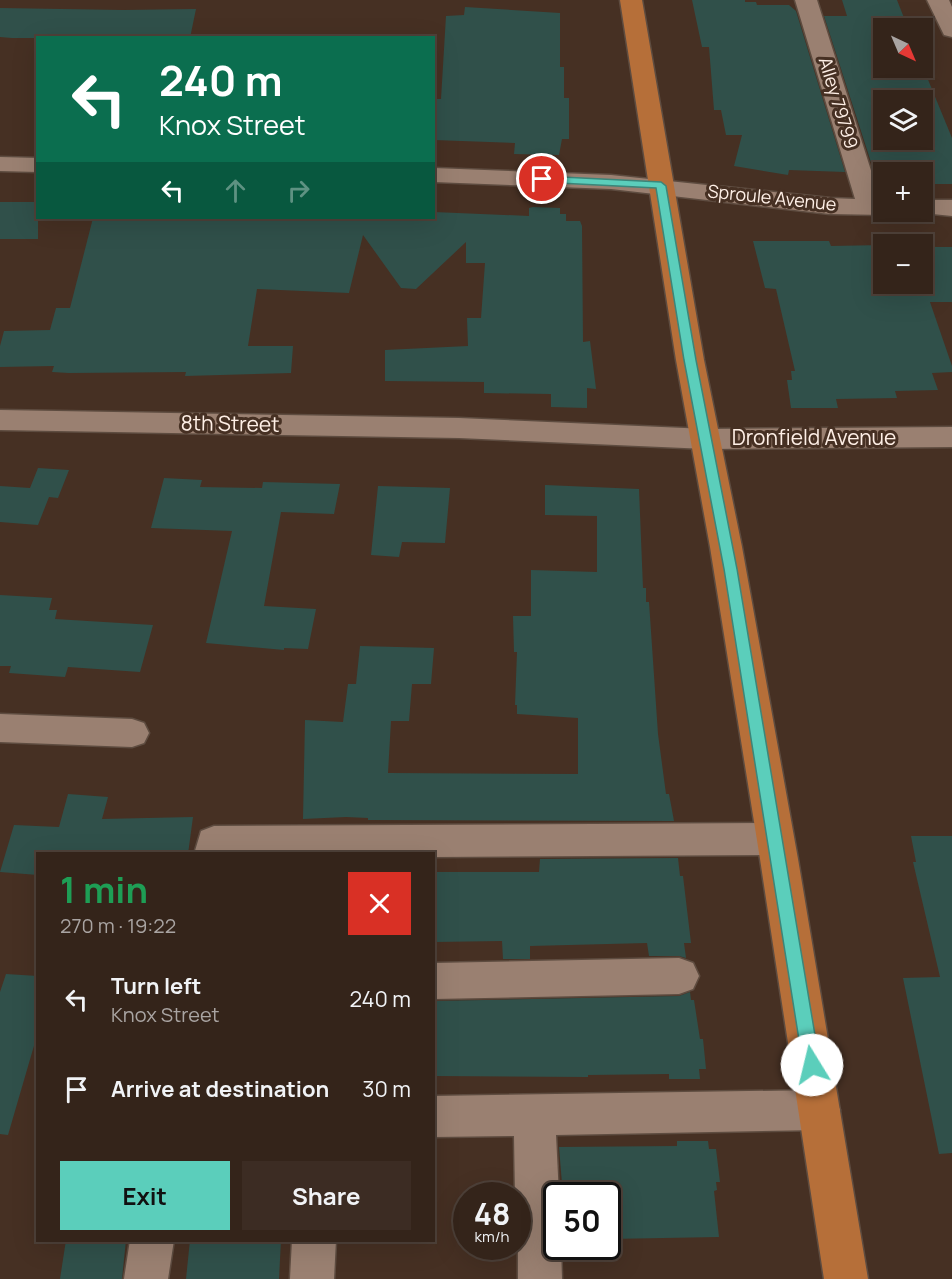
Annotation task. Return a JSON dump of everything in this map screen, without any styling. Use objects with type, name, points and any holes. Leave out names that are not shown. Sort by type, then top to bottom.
[{"type":"main road","points":[[630,0],[690,360],[707,439],[776,839],[846,1279]]},
{"type":"street","name":"Alley 79799","points":[[806,0],[873,195]]},
{"type":"street","points":[[938,0],[952,30]]},
{"type":"street","points":[[0,164],[36,165]]},
{"type":"street","name":"Sproule Avenue","points":[[435,176],[661,186],[830,206],[873,207]]},
{"type":"street","points":[[933,207],[952,208]]},
{"type":"street","name":"8th Street","points":[[0,420],[459,428]]},
{"type":"street","name":"Dronfield Avenue","points":[[459,428],[707,439],[952,437]]},
{"type":"street","points":[[0,728],[132,733]]},
{"type":"street","points":[[212,852],[214,842],[337,847],[776,839]]},
{"type":"street","points":[[435,981],[679,976]]},
{"type":"street","points":[[435,1117],[819,1110]]},
{"type":"street","points":[[534,1115],[540,1279]]},
{"type":"street","points":[[146,1279],[152,1242]]},
{"type":"street","points":[[312,1279],[314,1242]]},
{"type":"building","points":[[692,0],[745,0],[745,2],[756,2],[757,5],[789,5],[796,11],[845,172],[789,170],[788,175],[734,166],[742,135],[726,135],[721,110],[714,110],[709,47],[702,47]]},
{"type":"building","points":[[842,0],[897,0],[904,18],[873,18],[873,78],[927,78],[932,90],[873,90],[873,150],[933,150],[933,92],[952,138],[952,184],[933,184],[933,162],[873,162],[873,168],[824,16],[847,16]]},
{"type":"building","points":[[465,7],[560,13],[560,67],[564,67],[564,98],[569,98],[569,139],[562,139],[559,155],[514,154],[515,143],[435,140],[435,99],[441,99],[446,16],[464,15]]},
{"type":"building","points":[[0,8],[196,9],[190,36],[0,37]]},
{"type":"building","points":[[0,202],[36,202],[38,239],[0,239]]},
{"type":"building","points":[[529,208],[560,208],[560,214],[566,214],[566,221],[580,221],[582,226],[583,342],[590,341],[596,389],[587,388],[587,408],[551,407],[551,394],[484,393],[484,382],[385,381],[385,350],[468,346],[467,318],[481,318],[485,263],[466,263],[466,242],[416,289],[401,288],[363,235],[349,293],[257,289],[248,346],[293,346],[291,373],[185,376],[186,372],[69,373],[52,372],[54,366],[0,367],[0,346],[4,331],[50,330],[56,308],[70,308],[93,219],[435,219],[435,212],[529,216]]},
{"type":"building","points":[[753,241],[829,241],[831,246],[873,245],[873,294],[933,294],[933,247],[952,247],[952,302],[930,302],[952,372],[932,373],[938,390],[895,391],[897,398],[836,399],[838,408],[791,408],[787,380],[792,380],[791,371],[795,371],[776,289],[765,288]]},
{"type":"building","points":[[38,468],[69,470],[58,498],[49,497],[38,525],[0,522],[0,486],[30,488]]},
{"type":"building","points":[[164,478],[202,480],[200,487],[262,488],[263,482],[340,484],[334,514],[281,512],[264,606],[316,609],[308,649],[284,648],[284,650],[206,643],[232,531],[151,528]]},
{"type":"building","points":[[545,485],[639,489],[643,588],[646,588],[646,602],[649,602],[658,734],[666,794],[669,794],[674,821],[368,820],[368,818],[346,817],[303,819],[305,720],[343,722],[348,684],[356,684],[360,646],[434,648],[431,684],[412,684],[409,721],[391,721],[388,773],[578,774],[578,718],[517,714],[517,705],[515,705],[517,652],[514,652],[513,616],[531,616],[531,570],[597,572],[597,516],[545,515]]},
{"type":"building","points":[[378,486],[450,488],[445,543],[402,542],[399,557],[371,555]]},
{"type":"building","points":[[0,595],[52,598],[49,610],[57,610],[55,619],[153,625],[140,672],[68,667],[65,677],[9,673],[11,666],[0,666]]},
{"type":"building","points":[[68,794],[108,797],[102,819],[193,817],[188,852],[36,852],[36,875],[0,872],[14,825],[59,827]]},
{"type":"building","points":[[911,836],[952,836],[952,1153],[939,1154],[903,978],[940,977],[913,862],[916,862]]},
{"type":"building","points":[[678,858],[680,876],[683,876],[691,943],[684,943],[686,958],[649,956],[647,943],[530,946],[530,959],[503,959],[502,941],[435,942],[435,872],[539,872],[540,859]]},
{"type":"building","points":[[6,974],[36,976],[36,1039],[8,1135],[0,1134],[0,992]]},
{"type":"building","points":[[690,992],[691,1000],[694,1000],[700,1039],[703,1039],[706,1069],[699,1069],[700,1079],[669,1079],[669,1074],[588,1075],[588,1077],[435,1076],[435,1001],[679,996]]},
{"type":"building","points":[[677,1141],[708,1141],[709,1149],[716,1149],[720,1182],[716,1182],[717,1190],[714,1191],[719,1237],[621,1239],[621,1182],[562,1182],[559,1147],[677,1146]]},
{"type":"building","points":[[66,1242],[126,1242],[122,1279],[60,1279]]},
{"type":"building","points":[[190,1242],[281,1242],[279,1279],[186,1279]]},
{"type":"route","points":[[542,179],[661,186],[690,360],[707,439],[730,569],[812,1065]]}]
